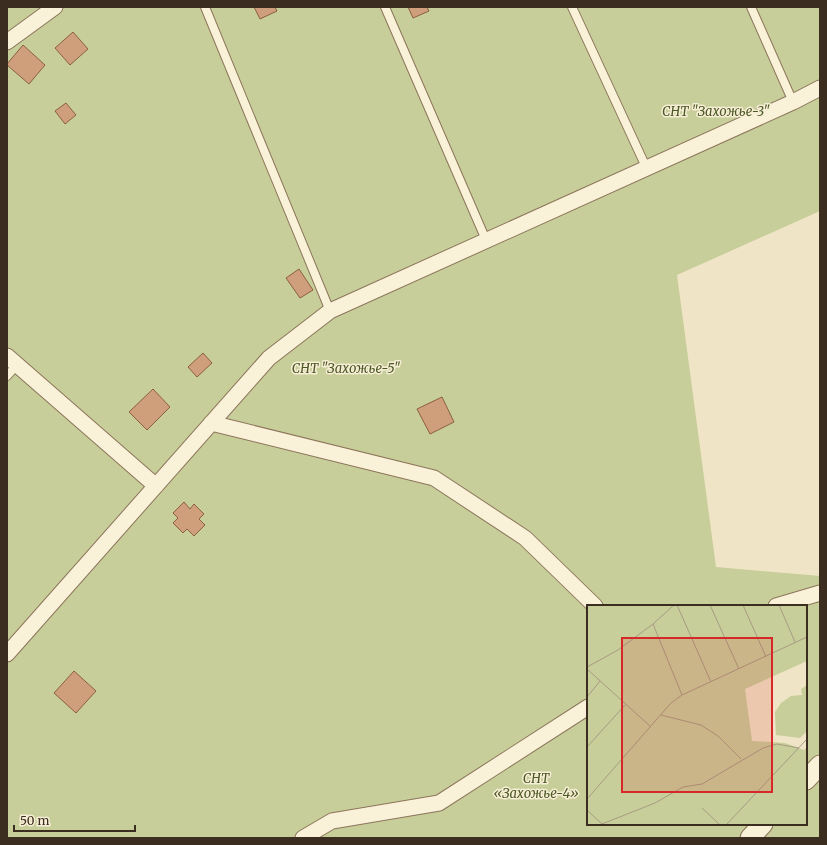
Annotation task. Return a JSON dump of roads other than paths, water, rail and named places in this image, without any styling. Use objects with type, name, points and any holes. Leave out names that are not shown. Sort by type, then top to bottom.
[{"type":"street","points":[[7,42],[55,7]]},
{"type":"street","points":[[7,654],[269,358],[330,311],[646,167],[793,102],[820,88]]},
{"type":"street","points":[[10,366],[156,486]]},
{"type":"street","points":[[211,423],[434,478],[525,538],[594,605]]},
{"type":"street","points":[[779,605],[820,593]]},
{"type":"street","points":[[303,838],[332,821],[439,803],[587,708]]},
{"type":"street","points":[[807,779],[820,765]]},
{"type":"street","points":[[750,838],[762,825]]},
{"type":"lane","points":[[205,7],[330,311]]},
{"type":"lane","points":[[385,7],[486,240]]},
{"type":"lane","points":[[572,7],[646,167]]},
{"type":"lane","points":[[751,7],[793,102]]},
{"type":"park label","name":"СНТ \"Захожье-3\"","points":[[716,111]]},
{"type":"park label","name":"СНТ \"Захожье-5\"","points":[[346,368]]},
{"type":"park label","name":"СНТ «Захожье-4»","points":[[536,786]]}]
